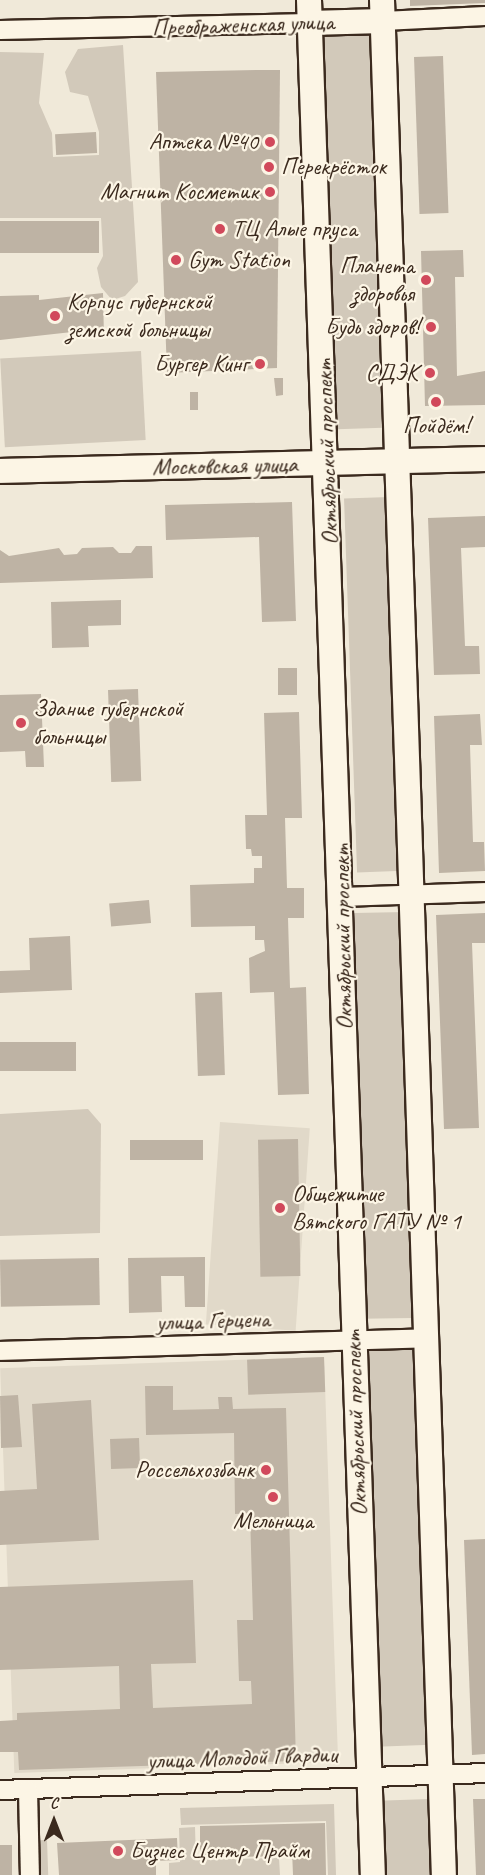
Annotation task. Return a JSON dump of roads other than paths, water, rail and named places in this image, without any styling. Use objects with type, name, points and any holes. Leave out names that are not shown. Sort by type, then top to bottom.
[{"type":"main road","name":"Преображенская улица","points":[[309,11],[383,11]]},
{"type":"main road","name":"Октябрьский проспект","points":[[309,11],[343,897],[352,1340],[373,1875]]},
{"type":"main road","points":[[383,11],[444,1875]]},
{"type":"main road","name":"Московская улица","points":[[0,471],[485,459]]},
{"type":"street","name":"Преображенская улица","points":[[0,30],[309,11]]},
{"type":"street","name":"Преображенская улица","points":[[383,11],[485,16]]},
{"type":"street","points":[[343,897],[485,892]]},
{"type":"street","name":"улица Герцена","points":[[0,1351],[428,1338]]},
{"type":"street","name":"улица Молодой Гвардии","points":[[0,1790],[485,1773]]},
{"type":"street","points":[[28,1790],[30,1875]]},
{"type":"place","name":"Аптека №40","points":[[270,142]]},
{"type":"place","name":"Перекрёсток","points":[[269,167]]},
{"type":"place","name":"Магнит Косметик","points":[[270,192]]},
{"type":"place","name":"ТЦ Алые пруса","points":[[220,229]]},
{"type":"place","name":"Gym Station","points":[[176,260]]},
{"type":"place","name":"Планета здоровья","points":[[426,280]]},
{"type":"place","name":"Корпус губернской земской больницы","points":[[55,316]]},
{"type":"place","name":"Будь здоров!","points":[[431,327]]},
{"type":"place","name":"Бургер Кинг","points":[[260,364]]},
{"type":"place","name":"СДЭК","points":[[430,373]]},
{"type":"place","name":"Пойдём!","points":[[436,402]]},
{"type":"place","name":"Здание губернской больницы","points":[[21,723]]},
{"type":"place","name":"Общежитие Вятского ГАТУ № 1","points":[[280,1208]]},
{"type":"place","name":"Россельхозбанк","points":[[266,1470]]},
{"type":"place","name":"Мельница","points":[[273,1497]]},
{"type":"place","name":"Бизнес Центр Прайм","points":[[118,1851]]}]
